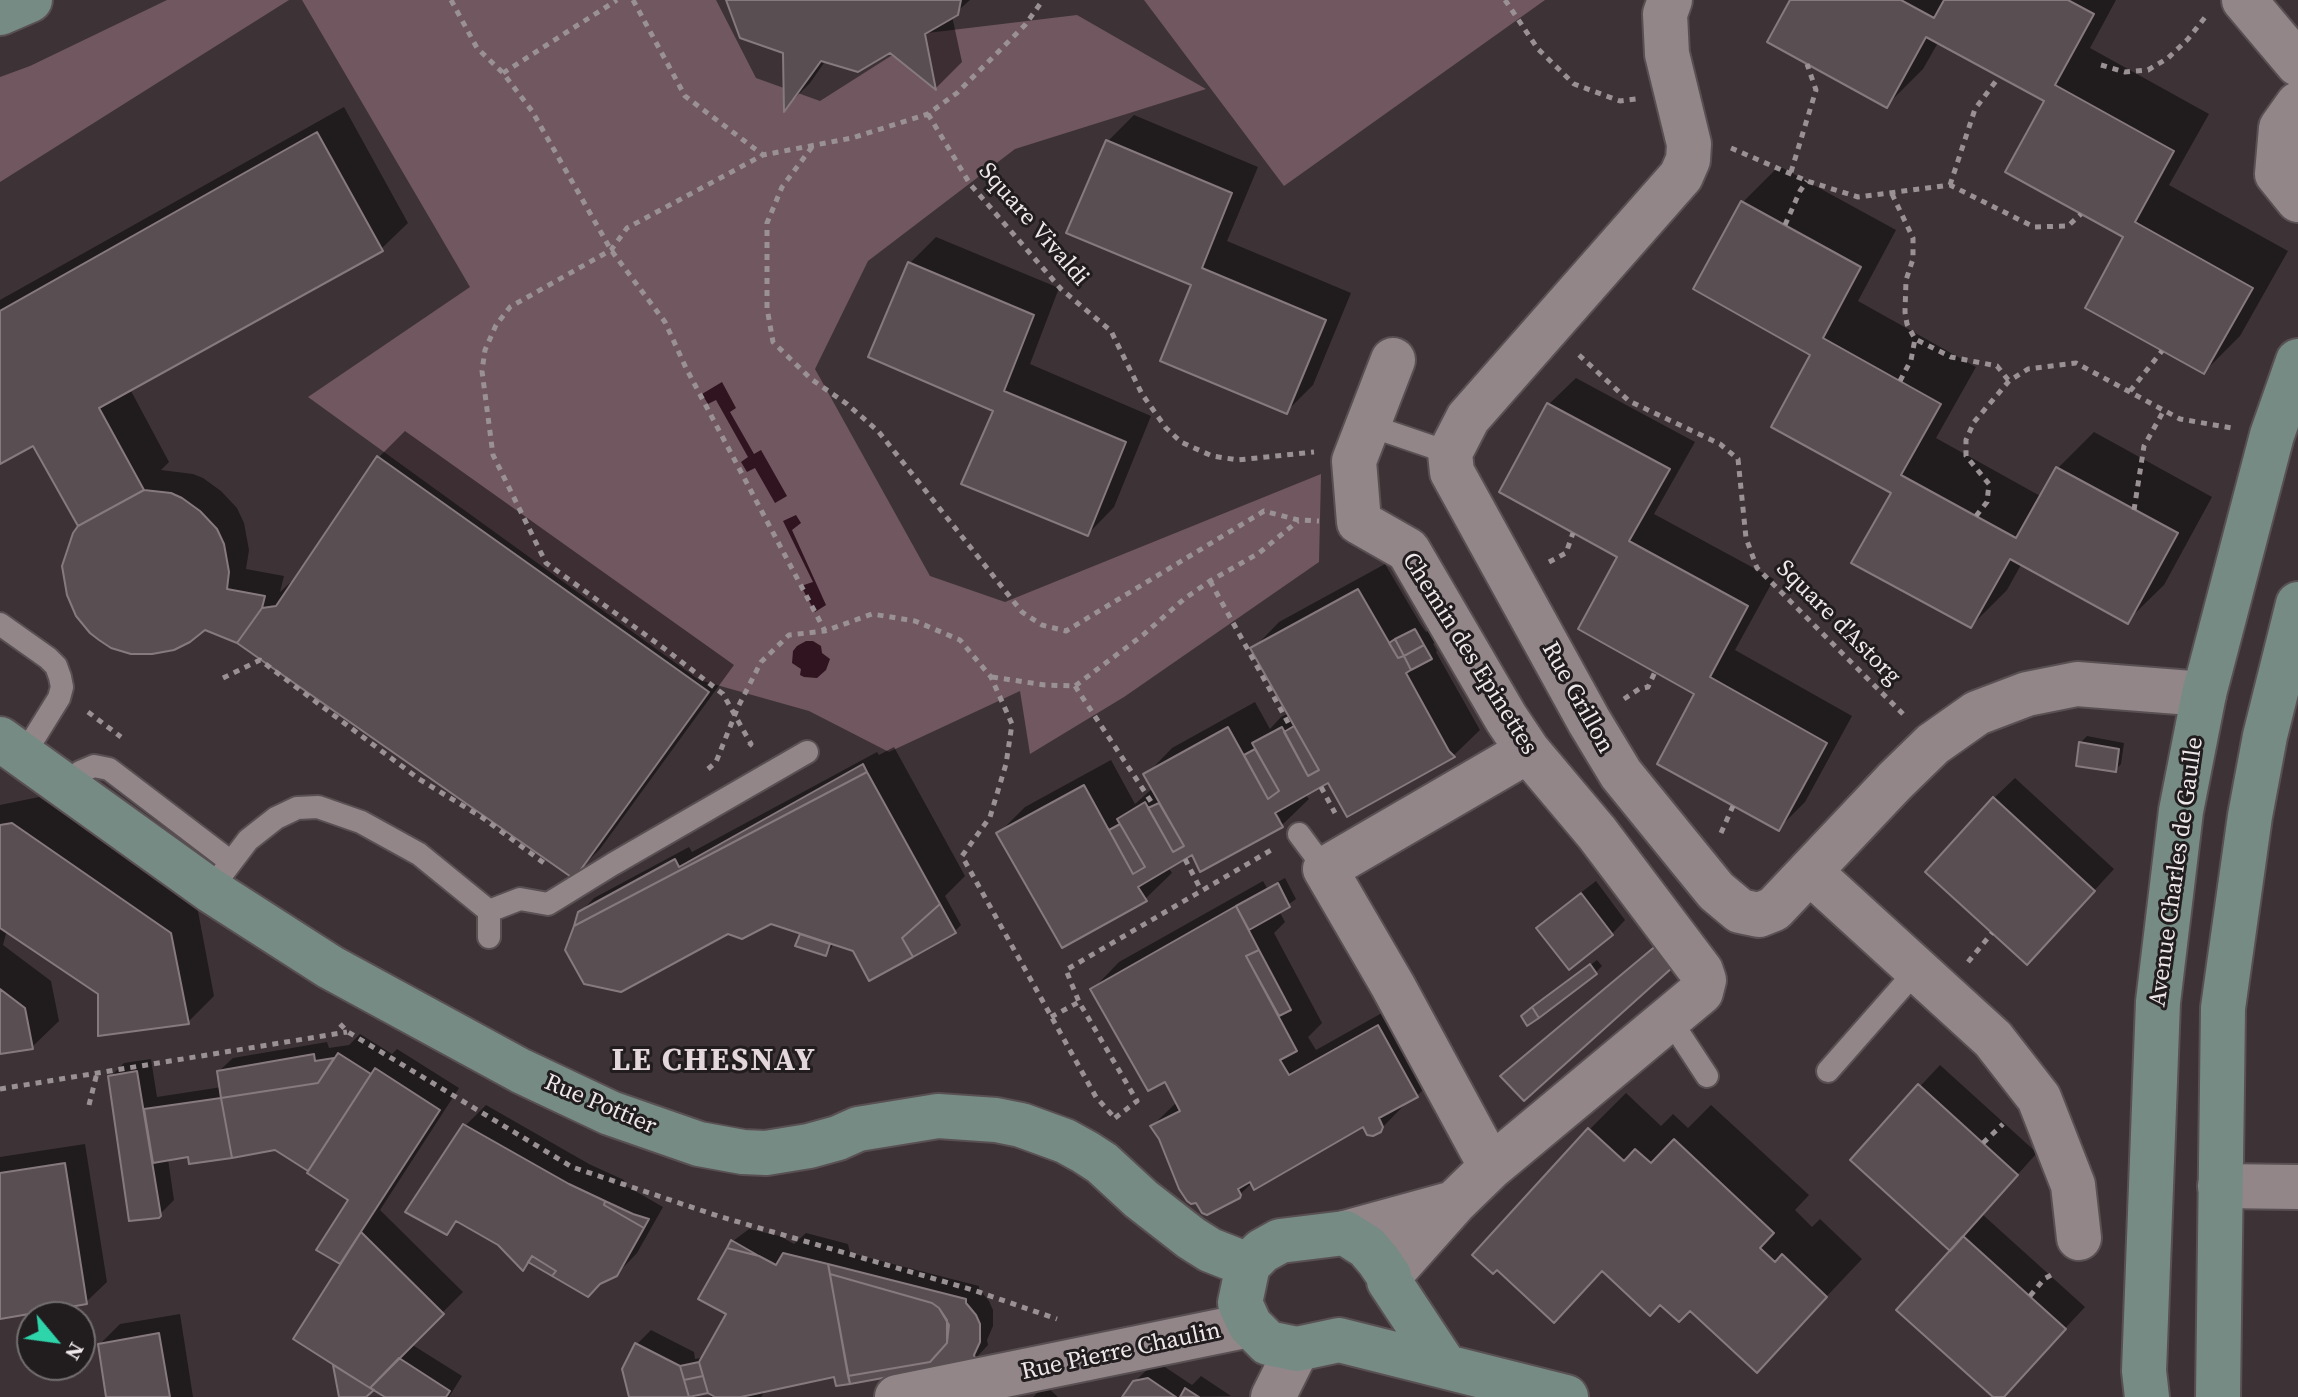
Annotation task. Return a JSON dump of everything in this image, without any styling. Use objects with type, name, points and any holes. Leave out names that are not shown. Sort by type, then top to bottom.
[{"type":"street","points":[[0,13],[30,0]]},
{"type":"street","points":[[1450,453],[1468,418],[1681,176],[1688,160],[1689,144],[1667,54],[1665,14],[1670,0]]},
{"type":"street","points":[[2231,4],[2298,64]]},
{"type":"street","points":[[2298,104],[2281,128],[2277,174],[2298,200]]},
{"type":"street","name":"Chemin des Epinettes","points":[[1393,360],[1361,443],[1359,522],[1408,550],[1528,751],[1597,833],[1701,971],[1704,980],[1701,992],[1669,1018]]},
{"type":"street","name":"Avenue Charles de Gaulle","points":[[2139,1388],[2158,1002],[2181,811],[2204,694],[2272,435],[2298,361]]},
{"type":"street","name":"Rue Grillon","points":[[1450,453],[1452,472],[1621,774],[1716,891],[1740,911],[1759,915],[1774,909],[1933,744],[1977,713],[2027,694],[2077,684],[2204,694]]},
{"type":"street","points":[[2218,1397],[2223,1008],[2252,802],[2298,604]]},
{"type":"street","name":"Rue Pottier","points":[[12,748],[65,786],[220,876],[318,960],[521,1071],[610,1113],[699,1144],[766,1153],[809,1146],[858,1129],[938,1116],[1021,1125],[1085,1152],[1191,1238],[1210,1250],[1248,1265]]},
{"type":"street","points":[[1491,1167],[1393,986],[1325,869],[1528,751]]},
{"type":"street","points":[[1810,872],[1993,1039],[2039,1098],[2073,1185],[2079,1238]]},
{"type":"street","points":[[1273,1397],[1318,1344],[1369,1313],[1389,1278],[1454,1203],[1491,1167],[1669,1018]]},
{"type":"street","points":[[2220,1186],[2298,1187]]},
{"type":"street","points":[[1454,1203],[1345,1233],[1280,1241],[1262,1251],[1248,1265],[1240,1303],[1250,1325],[1268,1343],[1318,1344],[1445,1366],[1566,1397]]},
{"type":"street","points":[[1345,1233],[1367,1247],[1445,1366]]},
{"type":"street","name":"Rue Pierre Chaulin","points":[[897,1397],[1250,1325]]},
{"type":"lane","points":[[1361,443],[1450,453]]},
{"type":"lane","points":[[0,624],[56,666],[62,687],[59,698],[12,748]]},
{"type":"lane","points":[[489,911],[520,899],[548,904],[807,752]]},
{"type":"lane","points":[[220,876],[248,840],[276,818],[297,808],[318,807],[361,822],[419,854],[489,911]]},
{"type":"lane","points":[[1299,834],[1325,869]]},
{"type":"lane","points":[[489,911],[489,937]]},
{"type":"lane","points":[[1828,1071],[1916,971]]},
{"type":"lane","points":[[1669,1018],[1707,1076]]},
{"type":"path","points":[[451,0],[477,48],[503,73],[532,111],[611,250],[665,322],[686,368],[825,631]]},
{"type":"path","points":[[503,73],[617,0]]},
{"type":"path","points":[[633,0],[685,96],[763,155]]},
{"type":"path","points":[[739,754],[751,744],[723,694],[546,563],[493,455],[482,371],[485,350],[496,325],[510,307],[611,250],[627,228],[763,155],[852,138],[928,114],[957,93],[1025,25],[1043,0]]},
{"type":"path","points":[[1505,0],[1538,49],[1574,84],[1620,101],[1676,91]]},
{"type":"path","points":[[2101,65],[2125,72],[2148,70],[2168,58],[2206,16],[2231,4]]},
{"type":"path","points":[[1791,172],[1816,90],[1807,64]]},
{"type":"path","points":[[1950,185],[1975,109],[1999,77]]},
{"type":"path","name":"Square Vivaldi","points":[[928,114],[970,184],[1061,289],[1111,331],[1142,394],[1166,428],[1181,442],[1212,456],[1238,460],[1313,451],[1333,454],[1361,443]]},
{"type":"path","points":[[1689,144],[1712,139],[1807,181],[1858,197],[1950,185],[2034,227],[2068,226],[2081,214]]},
{"type":"path","points":[[813,146],[782,187],[767,223],[767,308],[773,342],[811,379],[878,431],[1022,612],[1042,625],[1066,631],[1264,511],[1298,520],[1259,553],[1184,599],[1143,635],[1075,686],[991,677]]},
{"type":"path","points":[[1785,225],[1807,181]]},
{"type":"path","points":[[1892,194],[1913,238],[1913,259],[1906,280],[1905,312],[1915,339],[1951,357],[1997,366],[2009,381]]},
{"type":"path","name":"Square d'Astorg","points":[[1550,326],[1629,401],[1720,444],[1738,459],[1746,538],[1757,568],[1933,744]]},
{"type":"path","points":[[1900,381],[1911,360],[1915,339]]},
{"type":"path","points":[[2130,391],[2162,351]]},
{"type":"path","points":[[1976,516],[1987,502],[1989,484],[1966,456],[1966,440],[1974,422],[2009,381],[2028,369],[2076,363],[2180,419],[2233,428]]},
{"type":"path","points":[[2134,510],[2144,446],[2164,410]]},
{"type":"path","points":[[1210,581],[1291,728]]},
{"type":"path","points":[[705,772],[716,762],[761,662],[789,635],[825,631],[872,614],[915,621],[960,640],[991,677],[1012,724],[1006,764],[990,817],[962,856],[1096,1097],[1124,1128]]},
{"type":"path","points":[[223,678],[260,660],[419,779],[483,818],[559,874]]},
{"type":"path","points":[[1075,686],[1154,806]]},
{"type":"path","points":[[1321,787],[1336,814]]},
{"type":"path","points":[[1115,1118],[1137,1101],[1079,1002],[1066,970],[1343,810]]},
{"type":"path","points":[[1185,859],[1201,890]]},
{"type":"path","points":[[1051,1017],[1079,1002]]},
{"type":"path","points":[[0,1089],[348,1032],[572,1167],[718,1216],[973,1290],[1069,1323]]},
{"type":"path","points":[[89,1105],[97,1073]]},
{"type":"shaded area","points":[[167,0],[289,0],[0,182],[0,77],[30,66]]},
{"type":"shaded area","points":[[302,0],[716,0],[756,78],[820,101],[927,33],[1077,15],[1206,89],[1015,149],[868,261],[815,369],[930,576],[1005,602],[1321,474],[1319,562],[1124,697],[1030,754],[1020,691],[889,752],[809,711],[699,680],[308,397],[470,287]]},
{"type":"shaded area","points":[[1144,0],[1545,0],[1284,186]]},
{"type":"shaded area","points":[[722,382],[736,408],[730,412],[754,454],[761,450],[787,496],[775,503],[755,468],[747,472],[741,462],[748,457],[716,400],[708,404],[702,394]]},
{"type":"shaded area","points":[[796,515],[801,523],[792,530],[826,605],[815,612],[801,586],[813,582],[783,521]]},
{"type":"shaded area","points":[[806,641],[821,646],[822,653],[830,659],[826,670],[817,678],[800,675],[801,669],[792,663],[793,651]]},
{"type":"building","points":[[726,0],[961,0],[958,15],[925,34],[936,90],[890,53],[858,72],[821,61],[784,112],[783,53],[740,38]]},
{"type":"building","points":[[1790,0],[1901,0],[1934,18],[1944,0],[2068,0],[2094,14],[2055,85],[2174,151],[2135,222],[2253,288],[2204,374],[2085,308],[2123,237],[2005,172],[2044,101],[1926,37],[1887,108],[1767,42]]},
{"type":"building","points":[[317,132],[383,251],[99,408],[144,490],[78,526],[33,446],[0,464],[0,311]]},
{"type":"building","points":[[1106,140],[1232,193],[1202,268],[1326,320],[1287,414],[1160,361],[1191,285],[1066,233]]},
{"type":"building","points":[[1741,201],[1861,267],[1823,338],[1941,404],[1901,475],[2016,538],[2056,467],[2178,533],[2128,624],[2010,559],[1971,628],[1851,563],[1891,493],[1771,427],[1810,355],[1693,289]]},
{"type":"building","points":[[908,262],[1034,315],[1004,391],[1126,442],[1088,536],[961,484],[993,411],[868,357]]},
{"type":"building","points":[[1547,403],[1670,469],[1629,541],[1748,606],[1710,677],[1827,743],[1779,831],[1657,764],[1694,694],[1578,629],[1617,557],[1499,492]]},
{"type":"building","points":[[377,456],[709,692],[574,879],[237,643],[262,608],[276,606]]},
{"type":"building","points":[[144,490],[171,493],[200,511],[217,529],[224,544],[229,572],[227,589],[265,596],[262,608],[237,643],[205,630],[174,650],[131,654],[111,648],[99,640],[76,616],[67,595],[62,566],[73,533],[78,526]]},
{"type":"building","points":[[1358,589],[1398,658],[1404,656],[1411,670],[1406,673],[1455,757],[1347,817],[1328,783],[1275,813],[1283,827],[1200,872],[1192,855],[1138,887],[1147,901],[1062,948],[996,833],[1084,785],[1133,874],[1145,867],[1117,819],[1145,802],[1173,852],[1184,846],[1143,774],[1228,727],[1268,799],[1279,791],[1252,743],[1282,727],[1308,776],[1319,770],[1250,648]]},
{"type":"building","points":[[1415,629],[1424,645],[1404,656],[1395,639]]},
{"type":"building","points":[[1395,639],[1404,656],[1398,658],[1389,643]]},
{"type":"building","points":[[1424,645],[1432,659],[1411,670],[1404,656]]},
{"type":"building","points":[[1294,726],[1319,770],[1308,776],[1284,732]]},
{"type":"building","points":[[2079,742],[2119,749],[2116,772],[2076,766]]},
{"type":"building","points":[[1255,749],[1279,791],[1268,799],[1244,755]]},
{"type":"building","points":[[863,764],[867,772],[574,926],[578,912],[675,859],[679,867]]},
{"type":"building","points":[[867,772],[940,904],[902,938],[913,957],[869,981],[853,951],[771,924],[742,939],[728,934],[621,992],[584,984],[565,950],[574,926]]},
{"type":"building","points":[[1993,797],[2095,891],[2027,965],[1925,872]]},
{"type":"building","points":[[1159,803],[1184,846],[1173,852],[1148,808]]},
{"type":"building","points":[[12,823],[171,933],[189,1024],[98,1036],[98,994],[0,928],[0,825]]},
{"type":"building","points":[[1120,824],[1145,867],[1133,874],[1109,830]]},
{"type":"building","points":[[1278,883],[1290,907],[1249,930],[1236,906]]},
{"type":"building","points":[[1581,893],[1613,935],[1569,970],[1536,928]]},
{"type":"building","points":[[940,904],[956,933],[913,957],[902,938]]},
{"type":"building","points":[[1236,906],[1259,950],[1246,956],[1297,1051],[1280,1060],[1289,1075],[1378,1025],[1418,1097],[1379,1118],[1383,1127],[1381,1132],[1367,1135],[1363,1127],[1254,1190],[1250,1182],[1238,1189],[1240,1198],[1207,1215],[1196,1203],[1187,1201],[1179,1189],[1159,1139],[1150,1126],[1180,1111],[1165,1082],[1148,1091],[1090,989]]},
{"type":"building","points":[[800,934],[830,944],[826,956],[795,946]]},
{"type":"building","points":[[1658,944],[1673,967],[1524,1101],[1500,1076]]},
{"type":"building","points":[[1259,950],[1291,1010],[1279,1016],[1246,956]]},
{"type":"building","points":[[1590,964],[1597,974],[1539,1018],[1532,1007]]},
{"type":"building","points":[[0,989],[25,1008],[33,1049],[0,1054]]},
{"type":"building","points":[[1532,1007],[1539,1018],[1527,1026],[1521,1016]]},
{"type":"building","points":[[338,1053],[371,1074],[308,1171],[275,1150],[232,1158],[221,1098],[318,1083]]},
{"type":"building","points":[[314,1054],[315,1061],[334,1058],[318,1083],[221,1098],[217,1071]]},
{"type":"building","points":[[375,1068],[440,1110],[340,1264],[316,1250],[348,1200],[307,1173]]},
{"type":"building","points":[[137,1071],[161,1216],[129,1221],[108,1076]]},
{"type":"building","points":[[1918,1084],[2018,1175],[1950,1251],[1850,1160]]},
{"type":"building","points":[[221,1098],[232,1158],[189,1164],[188,1157],[153,1163],[144,1109]]},
{"type":"building","points":[[463,1124],[605,1201],[604,1205],[644,1228],[617,1276],[600,1284],[588,1297],[552,1276],[556,1271],[532,1256],[523,1271],[498,1245],[456,1221],[447,1235],[405,1212]]},
{"type":"building","points":[[1588,1128],[1624,1161],[1635,1149],[1651,1163],[1674,1139],[1774,1233],[1760,1248],[1775,1262],[1782,1254],[1827,1297],[1757,1373],[1690,1311],[1679,1322],[1660,1305],[1650,1316],[1602,1271],[1554,1323],[1497,1270],[1493,1274],[1472,1255]]},
{"type":"building","points":[[65,1163],[87,1301],[16,1301],[16,1316],[0,1319],[0,1173]]},
{"type":"building","points":[[605,1201],[649,1219],[644,1228],[604,1205]]},
{"type":"building","points":[[361,1232],[444,1314],[370,1388],[293,1339]]},
{"type":"building","points":[[1963,1236],[2066,1329],[2004,1397],[1993,1397],[1896,1310]]},
{"type":"building","points":[[731,1240],[759,1256],[727,1248]]},
{"type":"building","points":[[727,1248],[759,1256],[776,1265],[783,1253],[828,1264],[850,1384],[836,1386],[834,1377],[741,1397],[715,1397],[708,1393],[699,1362],[726,1314],[698,1299]]},
{"type":"building","points":[[532,1256],[556,1271],[552,1276],[528,1262]]},
{"type":"building","points":[[828,1264],[966,1299],[980,1324],[980,1342],[974,1355],[976,1361],[850,1384],[848,1376],[930,1362],[947,1343],[949,1325],[939,1308],[932,1303],[830,1274]]},
{"type":"building","points":[[830,1274],[932,1303],[947,1320],[947,1343],[930,1362],[848,1376]]},
{"type":"building","points":[[159,1333],[170,1397],[106,1397],[98,1344]]},
{"type":"building","points":[[635,1343],[680,1366],[689,1397],[629,1397],[622,1369]]},
{"type":"building","points":[[399,1358],[450,1391],[446,1397],[385,1397],[370,1388]]},
{"type":"building","points":[[699,1362],[703,1376],[684,1380],[680,1366]]},
{"type":"building","points":[[333,1365],[374,1390],[366,1397],[339,1397]]},
{"type":"building","points":[[703,1376],[708,1393],[689,1397],[684,1380]]},
{"type":"building","points":[[1148,1378],[1176,1397],[1122,1397],[1133,1381]]},
{"type":"building","points":[[1185,1388],[1199,1397],[1180,1397]]},
{"type":"district","name":"LE CHESNAY","points":[[714,1062]]}]
